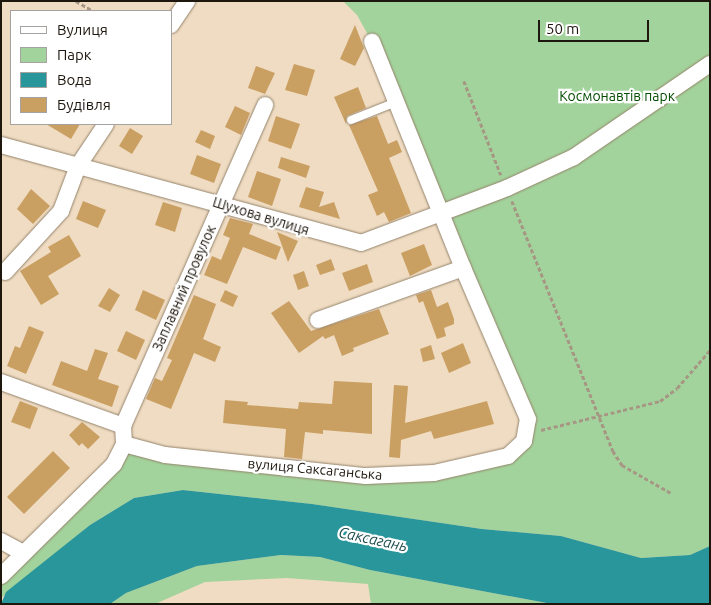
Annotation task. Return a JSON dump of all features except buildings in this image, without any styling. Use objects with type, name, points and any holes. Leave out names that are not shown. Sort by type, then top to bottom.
[{"type":"street","points":[[172,24],[187,1]]},
{"type":"street","points":[[372,42],[463,268],[528,419],[528,434]]},
{"type":"street","name":"Шухова вулиця","points":[[1,145],[221,204],[354,244],[442,214],[507,188],[574,157],[710,64]]},
{"type":"street","name":"Заплавний провулок","points":[[124,444],[123,426],[265,105]]},
{"type":"street","points":[[5,272],[61,211],[78,166],[105,125]]},
{"type":"street","points":[[318,320],[463,268]]},
{"type":"street","points":[[1,382],[123,426]]},
{"type":"street","name":"вулиця Саксаганська","points":[[124,444],[165,455],[366,476],[434,473],[508,456],[519,447],[528,434]]},
{"type":"street","points":[[1,576],[114,464],[124,444]]},
{"type":"street","points":[[1,541],[24,553]]},
{"type":"lane","points":[[351,120],[396,102]]},
{"type":"path","points":[[76,1],[92,10]]},
{"type":"path","points":[[464,81],[597,416],[622,465],[671,494]]},
{"type":"path","points":[[528,434],[660,401],[677,388],[710,350]]},
{"type":"green space","name":"Космонавтів парк","points":[[343,1],[710,1],[710,546],[690,555],[641,558],[561,536],[482,529],[312,504],[183,490],[134,498],[90,525],[1,598],[1,576],[124,444],[366,476],[508,456],[527,433],[372,42],[357,15]]},
{"type":"green space","points":[[281,555],[320,557],[370,570],[552,604],[371,604],[368,584],[287,578],[205,582],[155,604],[110,604],[126,593],[197,566]]},
{"type":"water","name":"Саксагань","points":[[183,490],[312,504],[482,529],[561,536],[641,558],[690,555],[710,546],[710,604],[552,604],[370,570],[320,557],[281,555],[197,566],[126,593],[110,604],[1,604],[6,592],[90,525],[134,498]]}]
